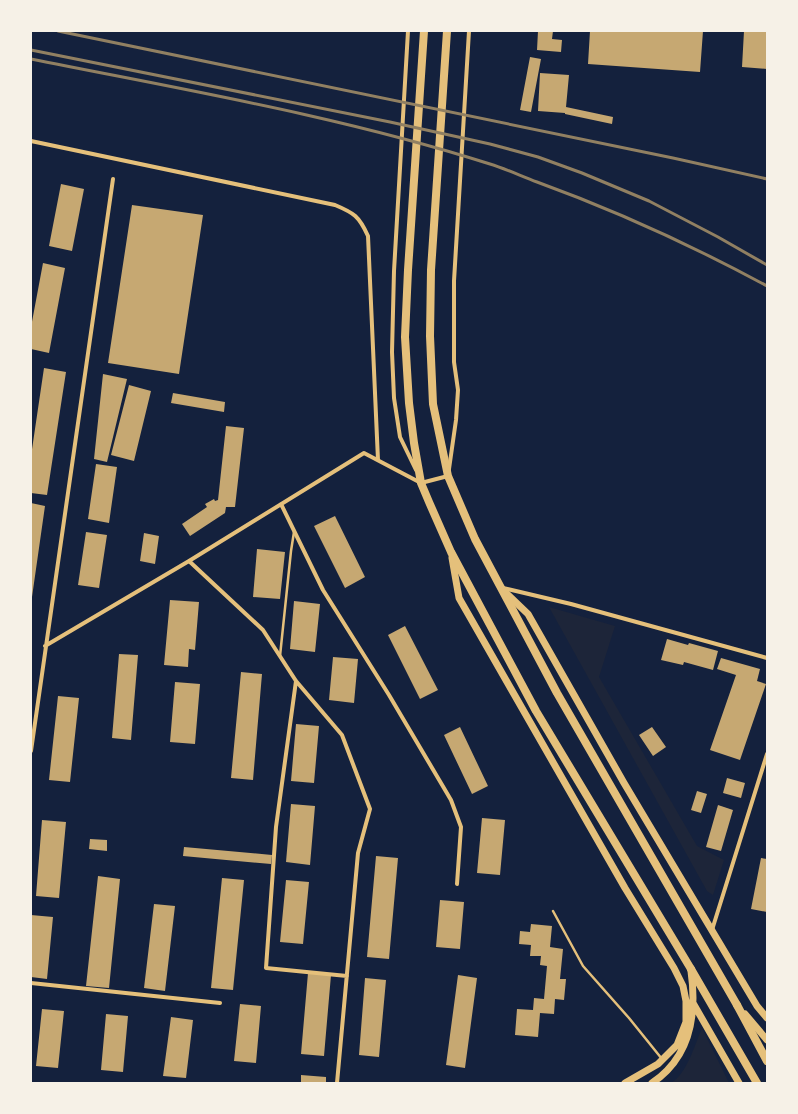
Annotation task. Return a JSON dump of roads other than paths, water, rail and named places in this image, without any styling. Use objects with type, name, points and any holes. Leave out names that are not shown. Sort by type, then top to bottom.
[{"type":"main road","points":[[424,31],[405,337],[409,404],[421,483],[451,552],[536,711],[612,835],[757,1083]]},
{"type":"main road","points":[[447,31],[430,270],[430,336],[433,404],[448,476],[475,539],[499,587],[557,693],[737,1005],[767,1061]]},
{"type":"main road","points":[[451,552],[459,598],[625,888],[674,968],[739,1083]]},
{"type":"main road","points":[[499,587],[528,614],[620,776],[767,1023]]},
{"type":"main road","points":[[652,1083],[663,1076],[675,1063],[687,1040],[691,1025],[694,992],[691,969]]},
{"type":"main road","points":[[625,1083],[658,1064],[677,1045],[686,1022],[686,1001],[683,986]]},
{"type":"main road","points":[[737,1005],[767,1040]]},
{"type":"main road","points":[[757,1006],[767,1018]]},
{"type":"street","points":[[408,31],[394,271],[392,352],[394,398],[400,437],[421,483]]},
{"type":"street","points":[[45,646],[189,561],[364,453],[421,483],[448,476],[456,420],[458,390],[454,362],[454,281],[469,31]]},
{"type":"street","points":[[31,141],[335,205],[353,213],[363,224],[368,236],[378,460]]},
{"type":"street","points":[[31,751],[113,179]]},
{"type":"street","points":[[280,504],[323,590],[389,695],[451,800],[461,827],[457,884]]},
{"type":"street","points":[[189,561],[263,630],[296,681],[342,735],[370,809],[358,853],[337,1083]]},
{"type":"street","points":[[499,587],[571,604],[767,658]]},
{"type":"street","points":[[296,681],[276,827],[266,968],[347,976]]},
{"type":"street","points":[[712,931],[767,754]]},
{"type":"street","points":[[31,983],[220,1003]]},
{"type":"lane","points":[[280,656],[294,532]]},
{"type":"lane","points":[[553,911],[583,966],[629,1018],[662,1060]]},
{"type":"railway","points":[[58,31],[673,158],[767,179]]},
{"type":"railway","points":[[31,50],[390,122],[490,144],[538,157],[582,173],[649,201],[718,237],[767,265]]},
{"type":"railway","points":[[31,59],[204,93],[319,118],[434,147],[490,164],[625,217],[683,243],[767,286]]}]
